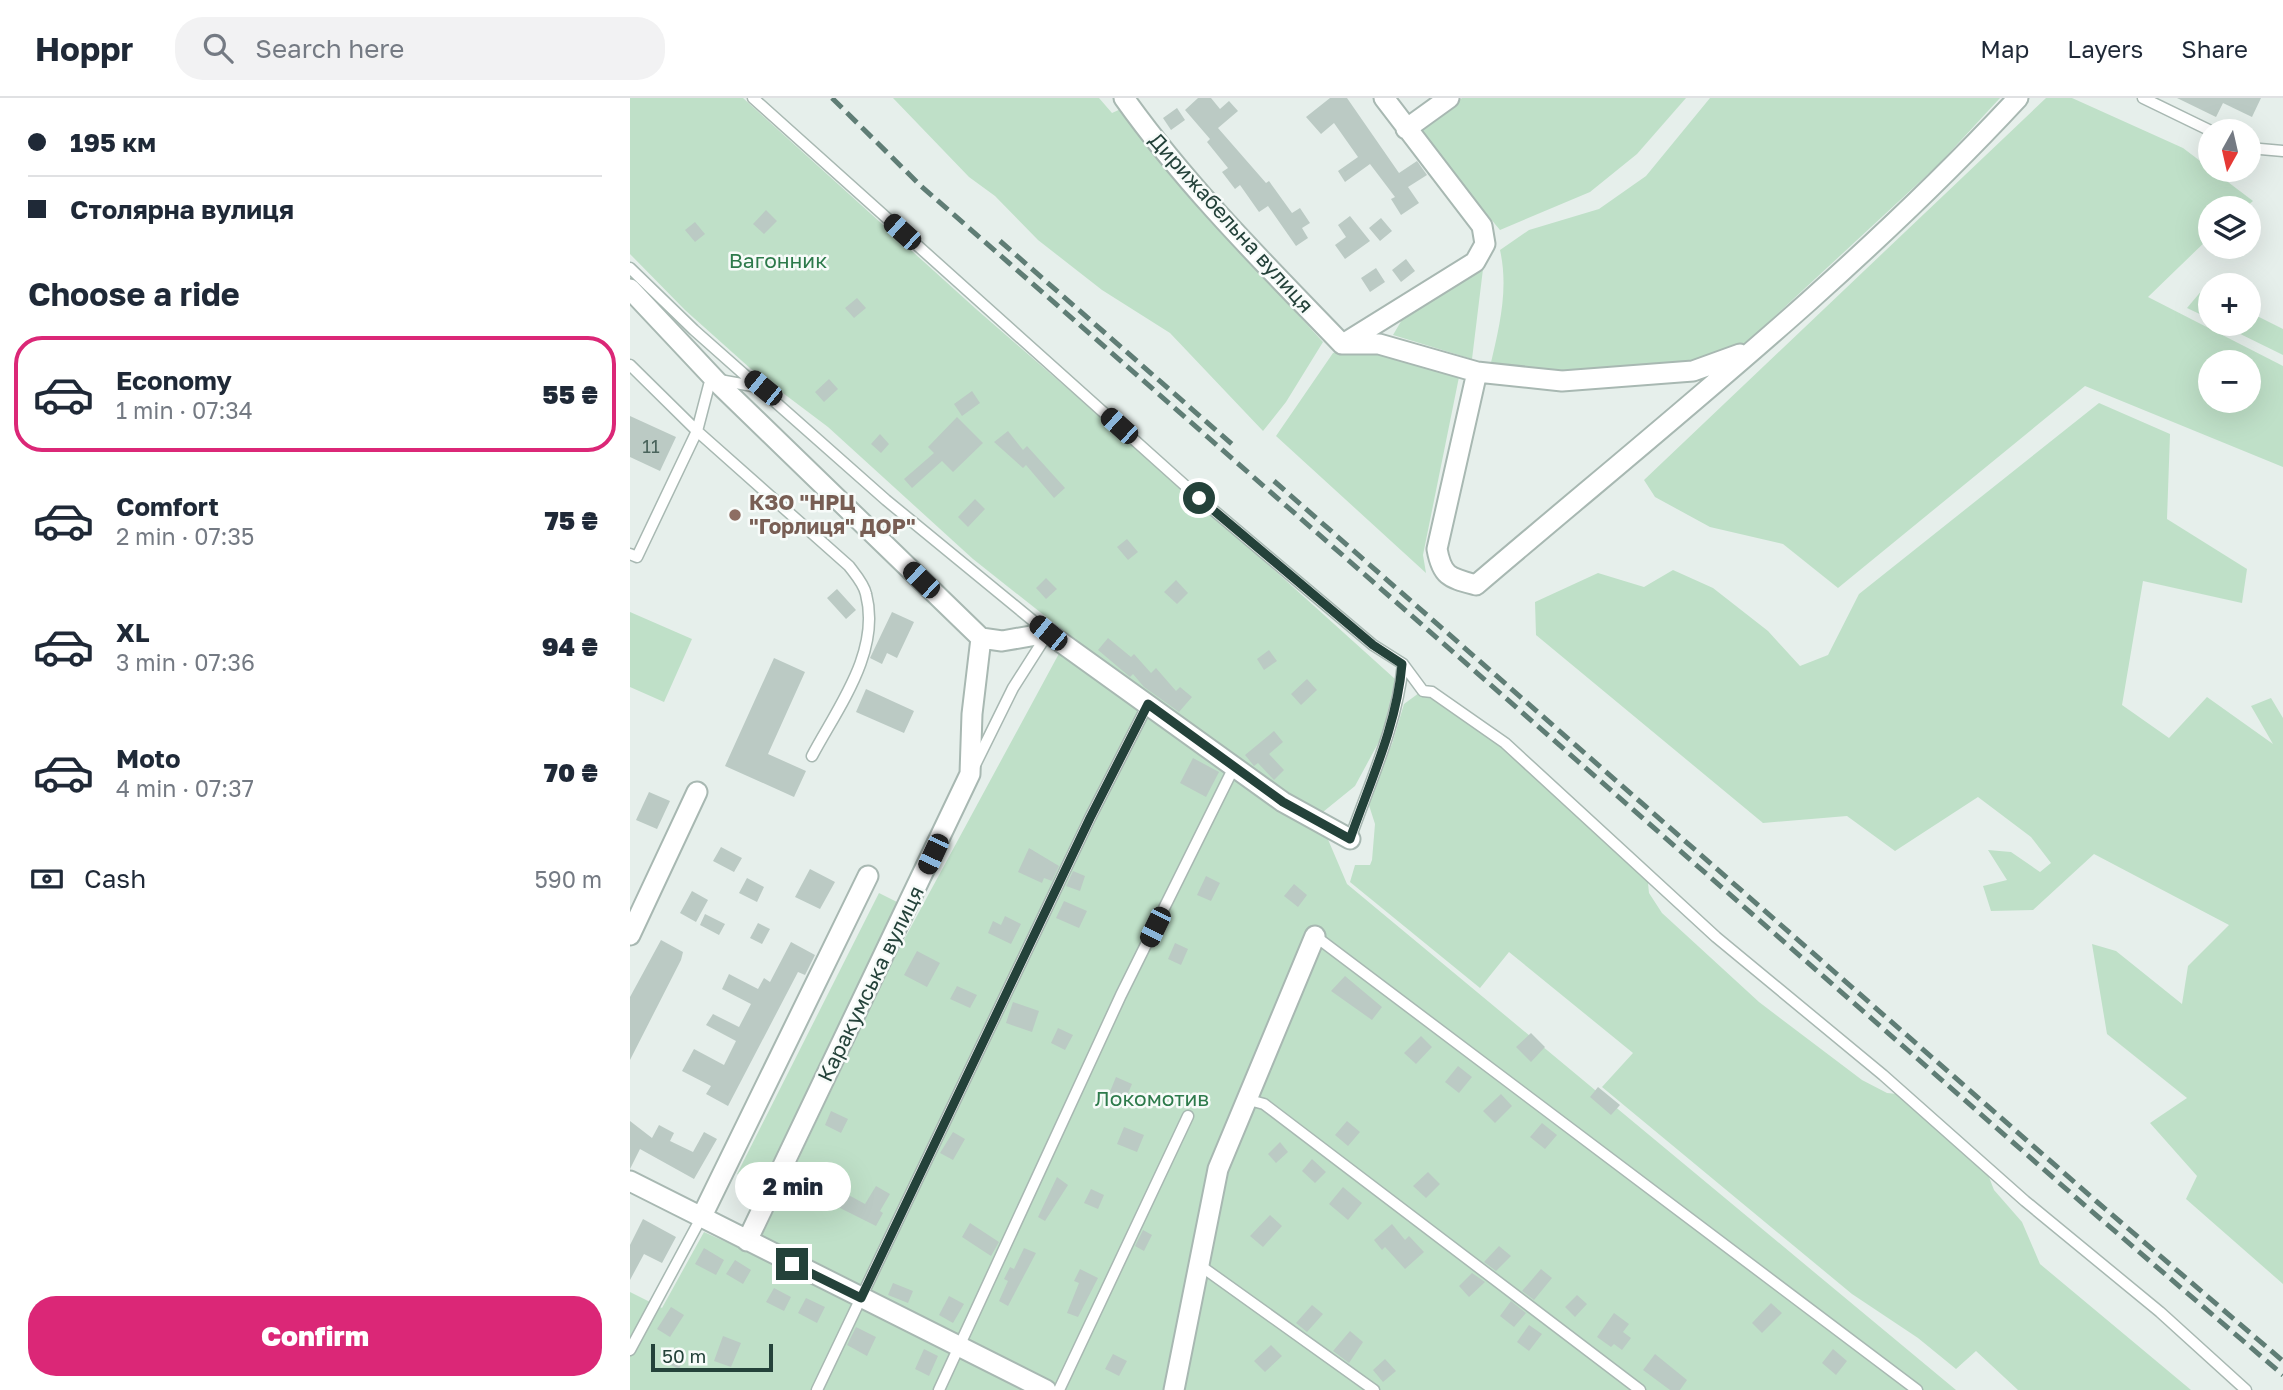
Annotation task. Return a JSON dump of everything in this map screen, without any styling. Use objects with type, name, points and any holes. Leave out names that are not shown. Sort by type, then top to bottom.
[{"type":"street","name":"Дирижабельна вулиця","points":[[1124,98],[1161,149],[1230,228],[1342,344]]},
{"type":"street","points":[[1342,344],[1475,262],[1485,244],[1482,226],[1384,98]]},
{"type":"street","points":[[1406,129],[1449,98]]},
{"type":"street","points":[[1477,372],[1437,548],[1440,567],[1451,578],[1476,585],[1751,350],[1947,174],[2018,98]]},
{"type":"street","points":[[630,289],[714,379],[981,638],[1002,641],[1048,633],[1283,802],[1350,839]]},
{"type":"street","points":[[1342,344],[1379,344],[1477,372],[1562,381],[1693,371],[1751,350]]},
{"type":"street","name":"Каракумська вулиця","points":[[747,1241],[970,774],[972,714],[981,638]]},
{"type":"street","points":[[630,935],[697,792]]},
{"type":"street","points":[[701,1218],[868,876]]},
{"type":"street","points":[[1174,1390],[1218,1169],[1315,936]]},
{"type":"street","points":[[630,1181],[1046,1390]]},
{"type":"lane","points":[[753,98],[1199,498],[1373,645],[1402,664],[1423,691],[1432,692],[1505,743],[1717,937],[1883,1075],[2025,1202],[2160,1312],[2246,1390]]},
{"type":"lane","points":[[2143,98],[2198,125]]},
{"type":"lane","points":[[2261,149],[2283,151]]},
{"type":"lane","points":[[630,268],[694,330],[763,388],[886,500],[1048,633],[1013,688],[970,774]]},
{"type":"lane","points":[[630,365],[697,431],[849,566],[866,592],[871,627],[863,661],[813,756]]},
{"type":"lane","points":[[630,554],[637,558],[697,431],[709,385],[714,379],[763,388]]},
{"type":"lane","points":[[1350,839],[1381,756],[1400,691],[1402,664]]},
{"type":"lane","points":[[817,1390],[1084,830],[1148,704]]},
{"type":"lane","points":[[939,1390],[1121,995],[1234,766]]},
{"type":"lane","points":[[1315,936],[1917,1390]]},
{"type":"lane","points":[[1244,1103],[1253,1101],[1264,1104],[1640,1390]]},
{"type":"lane","points":[[1059,1390],[1188,1116]]},
{"type":"lane","points":[[630,1350],[701,1218]]},
{"type":"lane","points":[[1198,1264],[1374,1390]]},
{"type":"green space","name":"Локомотив","points":[[630,98],[743,98],[976,309],[1203,506],[1395,679],[1382,736],[1355,786],[1318,816],[1347,884],[1956,1390],[630,1390],[630,1292],[662,1308],[704,1232],[753,1254],[899,949],[1069,635],[973,559],[828,427],[751,369],[685,310],[630,254]]},
{"type":"green space","points":[[893,98],[1099,98],[1112,113],[1123,108],[1238,249],[1323,342],[1286,402],[1263,431],[1170,333],[1102,290],[1038,240],[995,196],[969,177]]},
{"type":"green space","points":[[1462,98],[1686,98],[1637,154],[1590,192],[1500,230],[1417,131]]},
{"type":"green space","points":[[1710,98],[2000,98],[1939,164],[1746,343],[1693,362],[1560,374],[1490,367],[1503,294],[1500,250],[1529,230],[1599,209],[1646,176]]},
{"type":"green space","points":[[2046,98],[2072,98],[2183,148],[2198,159],[2198,182],[2228,182],[2246,196],[2198,196],[2198,249],[2148,297],[2198,323],[2198,336],[2224,336],[2252,350],[2198,350],[2198,413],[2261,413],[2261,355],[2283,366],[2283,467],[2085,386],[1838,588],[1783,544],[1710,527],[1655,497],[1644,480]]},
{"type":"green space","points":[[1483,269],[1472,359],[1393,335],[1403,318]]},
{"type":"green space","points":[[2198,295],[2198,313],[2187,308]]},
{"type":"green space","points":[[2261,318],[2283,329],[2283,355],[2244,336],[2261,336]]},
{"type":"green space","points":[[1351,349],[1404,356],[1459,377],[1423,555],[1426,573],[1276,436],[1333,353]]},
{"type":"green space","points":[[2099,403],[2170,434],[2167,519],[2247,569],[2242,603],[2143,581],[2122,705],[2169,738],[2207,697],[2273,744],[2251,706],[2271,698],[2283,718],[2283,1284],[2186,1199],[2197,1176],[2150,1123],[2187,1098],[2107,1034],[2092,944],[2116,951],[2182,1004],[2188,966],[2229,925],[2094,854],[2033,910],[1991,911],[1983,886],[2007,880],[1988,850],[2011,852],[2040,872],[2051,863],[2031,837],[1978,797],[1895,851],[1847,816],[1763,823],[1536,635],[1535,602],[1598,573],[1644,587],[1673,570],[1713,588],[1768,631],[1800,666],[1828,655],[1859,594]]},
{"type":"green space","points":[[630,612],[692,639],[664,702],[630,687]]},
{"type":"green space","points":[[1419,693],[1439,701],[1499,743],[1647,873],[1649,893],[1662,913],[1759,1002],[1862,1080],[1887,1093],[1897,1094],[1987,1172],[1994,1190],[2022,1222],[2040,1264],[2191,1390],[2018,1390],[1976,1351],[1956,1369],[1918,1338],[1852,1294],[1602,1087],[1633,1053],[1509,952],[1480,988],[1350,882],[1355,865],[1370,865],[1372,860],[1375,824],[1367,799],[1392,744],[1404,704]]},
{"type":"green space","points":[[879,893],[901,904],[764,1187],[737,1174]]},
{"type":"building","points":[[1198,98],[1211,98],[1220,109],[1229,101],[1238,111],[1218,128],[1266,183],[1269,181],[1292,213],[1300,208],[1310,223],[1302,228],[1308,238],[1296,246],[1268,206],[1259,212],[1240,185],[1235,189],[1222,172],[1228,168],[1207,142],[1210,139],[1185,110]]},
{"type":"building","points":[[1330,98],[1347,98],[1399,173],[1417,161],[1427,175],[1408,187],[1419,203],[1401,215],[1391,199],[1395,197],[1370,164],[1345,182],[1338,171],[1358,157],[1334,123],[1321,134],[1306,117]]},
{"type":"building","points":[[2177,98],[2261,98],[2252,117],[2223,103],[2216,117]]},
{"type":"building","points":[[1177,108],[1185,120],[1171,130],[1163,118]]},
{"type":"building","points":[[766,210],[777,221],[764,234],[753,224]]},
{"type":"building","points":[[1350,216],[1370,241],[1345,259],[1335,245],[1346,237],[1338,225]]},
{"type":"building","points":[[1381,218],[1392,231],[1380,241],[1369,228]]},
{"type":"building","points":[[695,222],[705,234],[695,242],[685,230]]},
{"type":"building","points":[[1406,259],[1415,271],[1401,282],[1392,270]]},
{"type":"building","points":[[1376,268],[1385,282],[1370,292],[1361,278]]},
{"type":"building","points":[[857,298],[866,308],[854,318],[845,308]]},
{"type":"building","points":[[829,379],[838,389],[824,402],[815,392]]},
{"type":"building","points":[[972,391],[980,403],[962,416],[954,404]]},
{"type":"building","points":[[630,416],[676,437],[660,471],[630,457]]},
{"type":"building","points":[[957,417],[983,443],[953,472],[942,461],[912,488],[904,479],[934,453],[928,447]]},
{"type":"building","points":[[1008,431],[1023,450],[1027,446],[1065,488],[1054,498],[1026,465],[1023,468],[994,442]]},
{"type":"building","points":[[880,434],[889,444],[881,453],[871,444]]},
{"type":"building","points":[[975,499],[985,509],[968,527],[958,517]]},
{"type":"building","points":[[1127,539],[1138,552],[1128,560],[1117,547]]},
{"type":"building","points":[[1046,578],[1057,589],[1046,599],[1036,588]]},
{"type":"building","points":[[1176,580],[1188,593],[1177,604],[1164,592]]},
{"type":"building","points":[[837,589],[856,610],[846,619],[827,598]]},
{"type":"building","points":[[892,612],[914,622],[897,658],[887,653],[882,664],[870,658]]},
{"type":"building","points":[[1108,638],[1131,657],[1134,654],[1151,673],[1156,668],[1176,691],[1180,687],[1192,697],[1179,712],[1144,687],[1133,674],[1130,677],[1098,650]]},
{"type":"building","points":[[1269,650],[1277,661],[1264,670],[1257,659]]},
{"type":"building","points":[[774,658],[805,672],[768,754],[806,771],[794,797],[725,766]]},
{"type":"building","points":[[1307,679],[1317,690],[1301,705],[1291,694]]},
{"type":"building","points":[[866,689],[914,711],[904,733],[856,712]]},
{"type":"building","points":[[1274,731],[1283,742],[1269,754],[1284,770],[1274,780],[1258,763],[1254,766],[1245,755]]},
{"type":"building","points":[[1193,758],[1219,772],[1206,797],[1180,783]]},
{"type":"building","points":[[649,792],[670,801],[657,829],[636,820]]},
{"type":"building","points":[[721,847],[742,858],[734,872],[713,861]]},
{"type":"building","points":[[1029,848],[1059,866],[1052,881],[1044,878],[1042,883],[1018,872]]},
{"type":"building","points":[[810,869],[835,882],[820,909],[795,897]]},
{"type":"building","points":[[1073,871],[1085,876],[1080,891],[1066,886]]},
{"type":"building","points":[[1206,876],[1220,883],[1211,901],[1197,895]]},
{"type":"building","points":[[747,878],[764,887],[757,902],[739,893]]},
{"type":"building","points":[[1294,884],[1307,895],[1298,907],[1284,896]]},
{"type":"building","points":[[692,891],[708,900],[696,922],[680,913]]},
{"type":"building","points":[[1064,901],[1087,911],[1079,928],[1056,918]]},
{"type":"building","points":[[705,914],[725,924],[719,935],[700,925]]},
{"type":"building","points":[[1005,916],[1021,924],[1011,944],[988,933],[993,921],[1001,925]]},
{"type":"building","points":[[758,923],[770,929],[762,944],[750,938]]},
{"type":"building","points":[[661,940],[683,952],[681,960],[630,1060],[630,997]]},
{"type":"building","points":[[791,942],[815,955],[805,975],[798,972],[728,1106],[706,1094],[711,1086],[682,1071],[694,1049],[724,1065],[736,1041],[706,1025],[713,1014],[739,1027],[751,1004],[722,989],[729,974],[758,989],[764,978],[770,982]]},
{"type":"building","points":[[1175,943],[1188,949],[1181,965],[1168,959]]},
{"type":"building","points":[[917,951],[940,963],[927,987],[904,975]]},
{"type":"building","points":[[1345,976],[1382,1007],[1372,1020],[1331,991]]},
{"type":"building","points":[[957,986],[977,995],[970,1008],[950,999]]},
{"type":"building","points":[[1013,1002],[1039,1011],[1032,1032],[1006,1023]]},
{"type":"building","points":[[1058,1028],[1073,1035],[1065,1050],[1051,1043]]},
{"type":"building","points":[[1531,1033],[1545,1047],[1531,1062],[1516,1047]]},
{"type":"building","points":[[1421,1036],[1432,1047],[1416,1064],[1404,1053]]},
{"type":"building","points":[[1458,1066],[1472,1077],[1459,1093],[1445,1082]]},
{"type":"building","points":[[1116,1077],[1132,1084],[1123,1105],[1107,1099]]},
{"type":"building","points":[[1598,1087],[1620,1105],[1611,1115],[1590,1097]]},
{"type":"building","points":[[1501,1094],[1512,1106],[1495,1123],[1483,1111]]},
{"type":"building","points":[[831,1111],[848,1119],[841,1133],[825,1125]]},
{"type":"building","points":[[630,1121],[652,1138],[659,1125],[674,1133],[670,1141],[693,1152],[704,1132],[717,1139],[694,1179],[640,1149],[630,1169]]},
{"type":"building","points":[[1347,1121],[1360,1132],[1348,1146],[1335,1135]]},
{"type":"building","points":[[1542,1123],[1557,1135],[1545,1149],[1530,1137]]},
{"type":"building","points":[[1124,1127],[1144,1135],[1137,1152],[1117,1144]]},
{"type":"building","points":[[953,1132],[965,1139],[953,1160],[940,1153]]},
{"type":"building","points":[[1280,1142],[1288,1152],[1276,1163],[1268,1154]]},
{"type":"building","points":[[1312,1159],[1326,1172],[1315,1183],[1302,1171]]},
{"type":"building","points":[[1428,1172],[1440,1184],[1426,1198],[1413,1186]]},
{"type":"building","points":[[1057,1177],[1068,1185],[1045,1221],[1038,1217]]},
{"type":"building","points":[[832,1186],[865,1204],[876,1186],[890,1194],[880,1211],[883,1213],[876,1226],[824,1200]]},
{"type":"building","points":[[1343,1187],[1362,1203],[1348,1220],[1329,1204]]},
{"type":"building","points":[[1091,1189],[1104,1195],[1098,1209],[1084,1203]]},
{"type":"building","points":[[1270,1215],[1282,1226],[1263,1247],[1250,1236]]},
{"type":"building","points":[[643,1219],[676,1237],[662,1263],[644,1254],[630,1280],[630,1245]]},
{"type":"building","points":[[970,1223],[999,1242],[991,1256],[962,1237]]},
{"type":"building","points":[[1392,1224],[1405,1240],[1409,1236],[1424,1252],[1405,1269],[1385,1247],[1382,1250],[1374,1240]]},
{"type":"building","points":[[1143,1230],[1152,1235],[1144,1251],[1135,1246]]},
{"type":"building","points":[[1499,1246],[1511,1256],[1496,1271],[1484,1262]]},
{"type":"building","points":[[704,1248],[724,1260],[716,1275],[695,1264]]},
{"type":"building","points":[[1024,1248],[1036,1253],[1008,1306],[999,1301],[1008,1281],[1004,1279],[1010,1267],[1014,1269]]},
{"type":"building","points":[[735,1260],[751,1270],[743,1284],[726,1274]]},
{"type":"building","points":[[1080,1269],[1098,1278],[1078,1317],[1067,1313],[1079,1283],[1074,1281]]},
{"type":"building","points":[[1541,1269],[1552,1278],[1534,1300],[1522,1291]]},
{"type":"building","points":[[1472,1273],[1485,1282],[1469,1297],[1459,1286]]},
{"type":"building","points":[[893,1283],[913,1291],[908,1303],[888,1295]]},
{"type":"building","points":[[774,1288],[791,1297],[784,1311],[766,1302]]},
{"type":"building","points":[[1577,1295],[1587,1304],[1575,1317],[1565,1307]]},
{"type":"building","points":[[949,1296],[964,1304],[953,1323],[939,1315]]},
{"type":"building","points":[[806,1298],[825,1307],[817,1323],[798,1313]]},
{"type":"building","points":[[1511,1301],[1526,1313],[1514,1327],[1500,1316]]},
{"type":"building","points":[[1771,1303],[1782,1313],[1762,1333],[1752,1323]]},
{"type":"building","points":[[1312,1305],[1323,1314],[1307,1332],[1296,1323]]},
{"type":"building","points":[[671,1307],[684,1315],[670,1337],[657,1329]]},
{"type":"building","points":[[1614,1313],[1629,1324],[1623,1332],[1631,1338],[1622,1350],[1614,1344],[1611,1347],[1597,1337]]},
{"type":"building","points":[[1529,1325],[1542,1334],[1529,1351],[1517,1342]]},
{"type":"building","points":[[856,1327],[876,1337],[867,1356],[847,1345]]},
{"type":"building","points":[[1350,1331],[1363,1342],[1349,1363],[1333,1351]]},
{"type":"building","points":[[723,1336],[741,1343],[731,1367],[714,1361]]},
{"type":"building","points":[[1271,1345],[1282,1356],[1265,1372],[1254,1361]]},
{"type":"building","points":[[669,1347],[686,1355],[679,1369],[662,1361]]},
{"type":"building","points":[[924,1349],[938,1356],[929,1376],[915,1369]]},
{"type":"building","points":[[1833,1349],[1847,1361],[1836,1375],[1822,1363]]},
{"type":"building","points":[[1113,1354],[1127,1361],[1119,1376],[1105,1369]]},
{"type":"building","points":[[1655,1354],[1687,1380],[1680,1390],[1670,1390],[1643,1370]]},
{"type":"building","points":[[1385,1359],[1396,1371],[1383,1382],[1373,1370]]},
{"type":"railway","points":[[832,98],[921,186],[2089,1209],[2283,1375]]},
{"type":"railway","points":[[1000,241],[1234,446]]},
{"type":"railway","points":[[1274,481],[2096,1201],[2283,1361]]},
{"type":"place","name":"КЗО \"НРЦ \"Горлиця\" ДОР\"","points":[[735,515]]},
{"type":"route","points":[[792,1264],[861,1298],[1090,818],[1148,704],[1283,802],[1350,839],[1381,756],[1400,691],[1402,664],[1373,645],[1311,589],[1199,498]]},
{"type":"park label","name":"Вагонник","points":[[778,261]]}]
